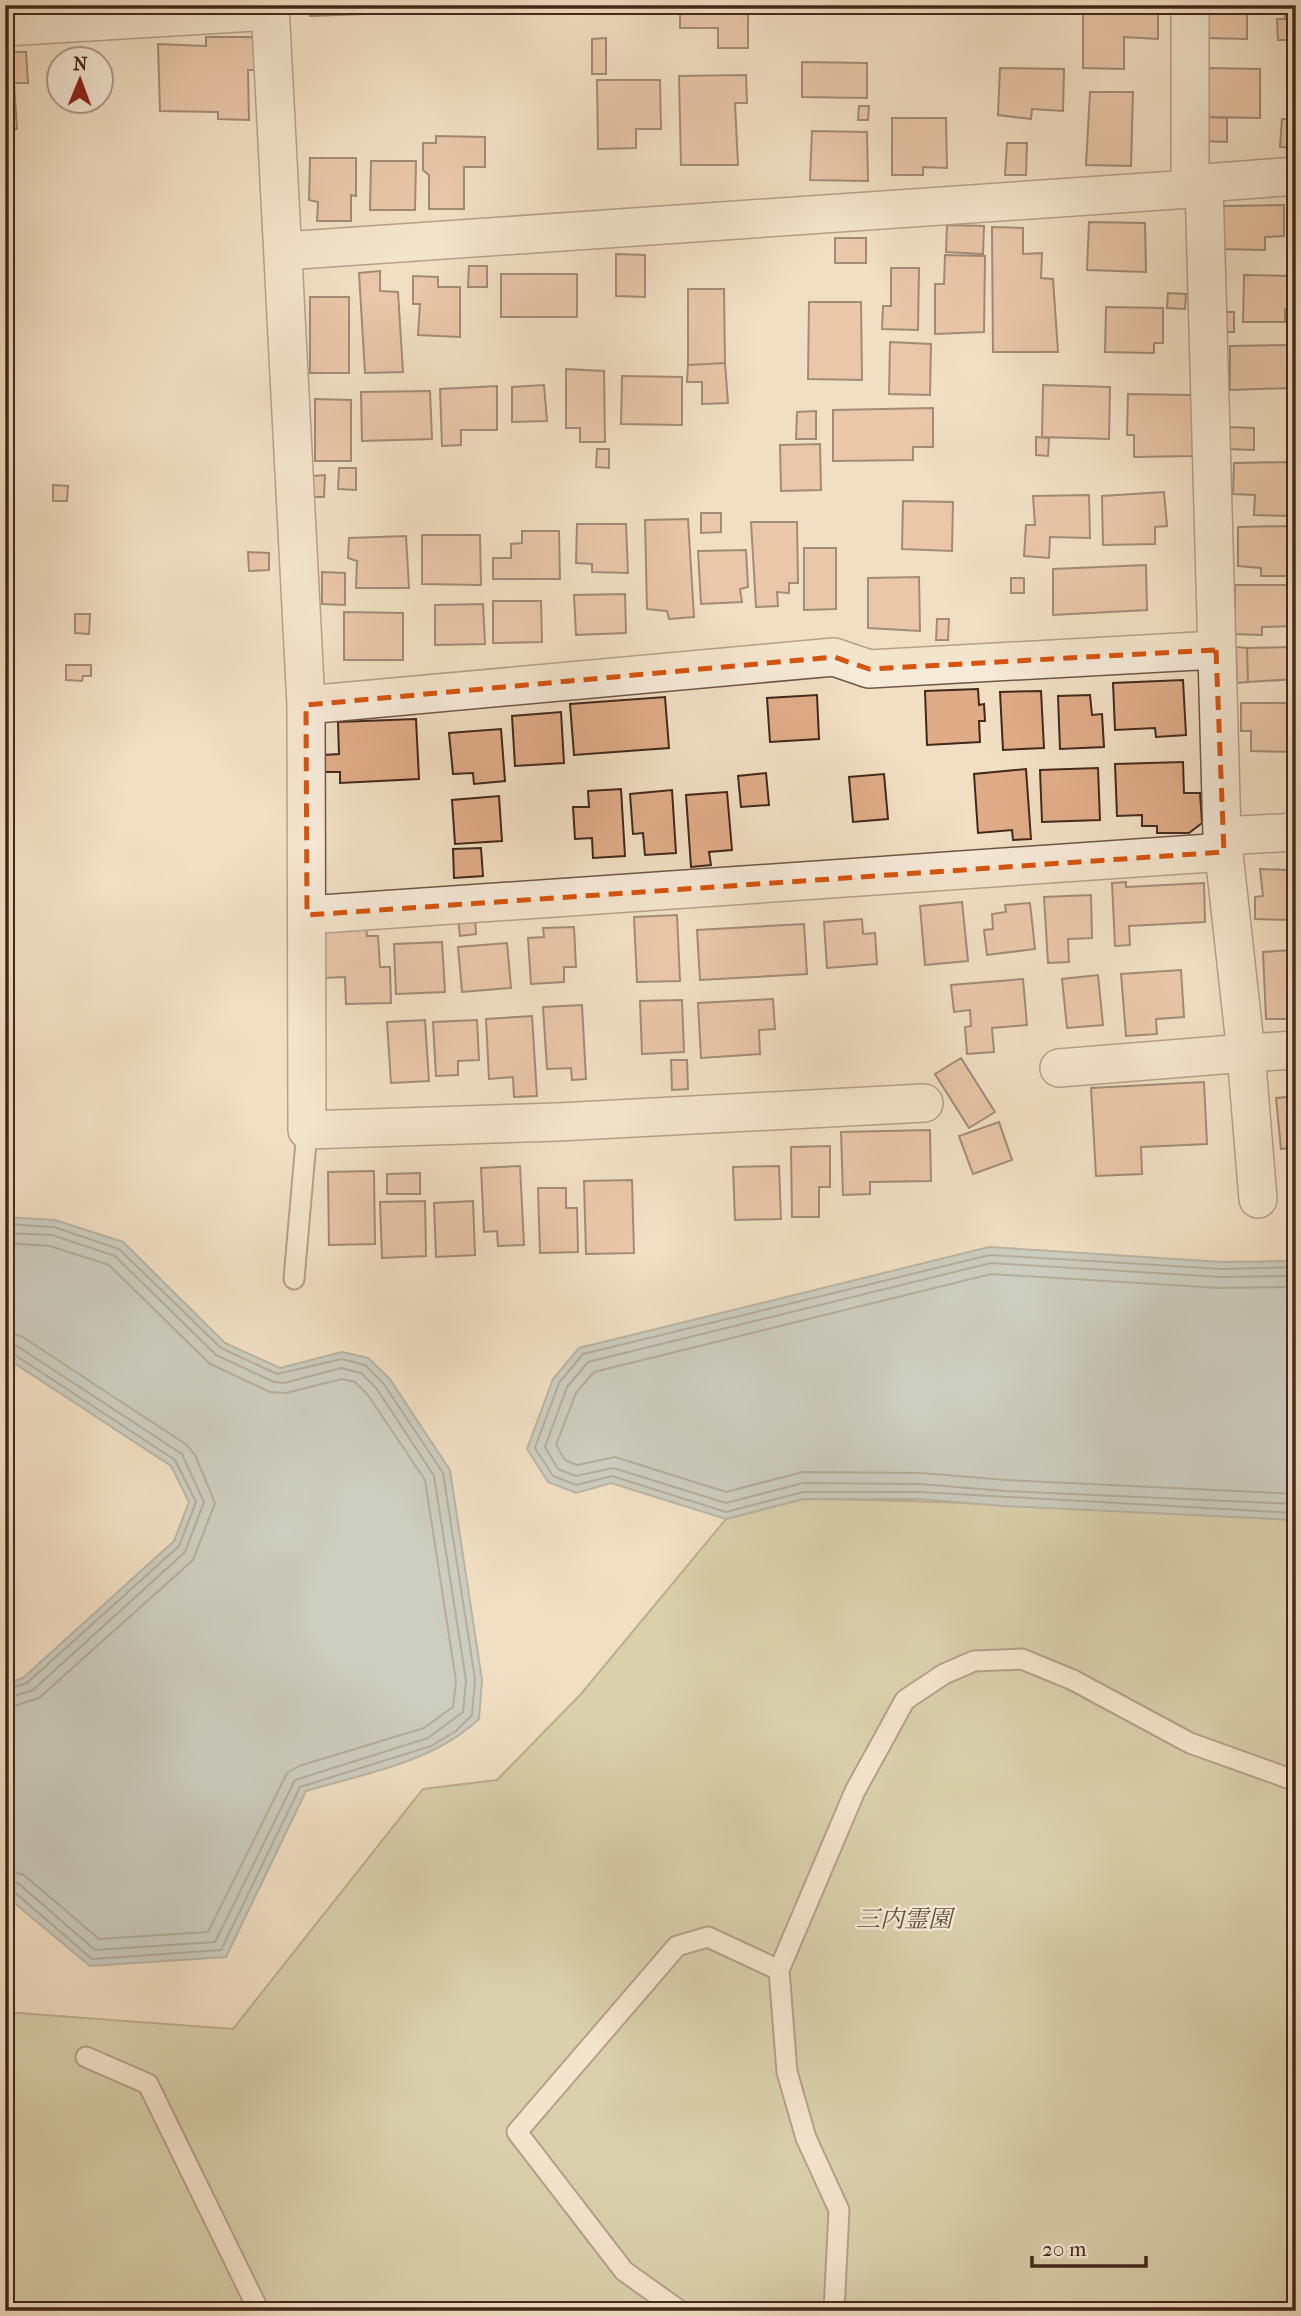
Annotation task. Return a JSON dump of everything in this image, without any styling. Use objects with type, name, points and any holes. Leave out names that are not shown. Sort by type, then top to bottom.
[{"type":"street","points":[[1190,5],[1223,844],[1247,1054],[1258,1199]]},
{"type":"street","points":[[5,27],[270,8],[306,705],[307,1130],[558,1122],[925,1103]]},
{"type":"street","points":[[284,251],[1197,186],[1296,176]]},
{"type":"street","points":[[306,705],[834,657],[869,669],[1216,650]]},
{"type":"street","points":[[307,915],[1223,844],[1296,832]]},
{"type":"street","points":[[1059,1068],[1296,1050]]},
{"type":"lane","points":[[294,1279],[307,1130]]},
{"type":"lane","points":[[834,2311],[839,2210],[806,2138],[787,2072],[779,1970],[855,1791],[905,1700],[944,1674],[974,1661],[1022,1659],[1073,1680],[1190,1743],[1296,1781]]},
{"type":"lane","points":[[680,2311],[624,2271],[517,2132],[677,1946],[708,1937],[779,1970]]},
{"type":"lane","points":[[86,2057],[148,2084],[259,2311]]},
{"type":"highlighted area","points":[[1216,650],[1224,852],[307,915],[306,705],[834,657],[869,669]]},
{"type":"green space","name":"三内霊園","points":[[803,1499],[988,1504],[1296,1520],[1296,2311],[5,2311],[5,2012],[233,2029],[423,1789],[497,1780],[581,1694],[726,1519]]},
{"type":"water","points":[[5,1217],[55,1220],[123,1242],[225,1343],[280,1368],[342,1352],[368,1358],[389,1378],[450,1470],[482,1680],[479,1719],[461,1734],[419,1756],[375,1772],[306,1791],[226,1957],[90,1966],[5,1895],[5,1684],[23,1678],[174,1541],[189,1502],[171,1466],[5,1357]]},
{"type":"water","points":[[989,1247],[1222,1262],[1296,1261],[1296,1520],[1004,1506],[919,1499],[803,1499],[726,1519],[611,1483],[576,1493],[548,1482],[527,1449],[553,1379],[579,1348]]},
{"type":"building","points":[[310,5],[364,5],[364,14],[310,16]]},
{"type":"building","points":[[680,5],[748,5],[748,48],[718,48],[718,28],[680,28]]},
{"type":"building","points":[[1083,5],[1158,5],[1158,39],[1124,37],[1124,69],[1083,68]]},
{"type":"building","points":[[1207,5],[1247,5],[1247,39],[1206,38]]},
{"type":"building","points":[[1285,11],[1296,11],[1296,64],[1288,64],[1288,40],[1278,40],[1277,19],[1285,19]]},
{"type":"building","points":[[206,37],[256,37],[257,70],[248,70],[249,120],[218,119],[218,112],[160,111],[158,44],[206,46]]},
{"type":"building","points":[[606,38],[606,74],[592,74],[592,39]]},
{"type":"building","points":[[5,52],[26,52],[28,83],[14,83],[17,129],[5,129]]},
{"type":"building","points":[[802,62],[867,63],[867,98],[802,97]]},
{"type":"building","points":[[1000,68],[1064,69],[1063,111],[1032,109],[1031,119],[998,115]]},
{"type":"building","points":[[1209,68],[1260,69],[1260,118],[1208,117]]},
{"type":"building","points":[[746,75],[747,103],[735,103],[738,165],[681,165],[679,76]]},
{"type":"building","points":[[597,80],[660,80],[661,129],[636,129],[636,148],[598,149]]},
{"type":"building","points":[[1090,92],[1133,92],[1131,166],[1086,165]]},
{"type":"building","points":[[859,106],[869,106],[868,120],[858,120]]},
{"type":"building","points":[[1208,117],[1227,118],[1227,142],[1204,141]]},
{"type":"building","points":[[892,118],[946,118],[947,168],[923,167],[923,175],[892,175]]},
{"type":"building","points":[[1282,119],[1296,119],[1296,148],[1280,147]]},
{"type":"building","points":[[812,131],[867,132],[868,181],[810,180]]},
{"type":"building","points":[[436,136],[485,137],[485,167],[464,167],[464,209],[429,209],[429,175],[423,170],[423,143],[436,143]]},
{"type":"building","points":[[1007,143],[1027,143],[1026,175],[1005,175]]},
{"type":"building","points":[[310,158],[356,158],[356,196],[351,195],[351,221],[317,221],[318,202],[309,200]]},
{"type":"building","points":[[371,161],[416,161],[415,210],[370,210]]},
{"type":"building","points":[[1284,205],[1284,236],[1265,237],[1265,250],[1221,249],[1221,206]]},
{"type":"building","points":[[1089,222],[1145,223],[1146,272],[1087,270]]},
{"type":"building","points":[[947,225],[984,226],[983,254],[946,252]]},
{"type":"building","points":[[992,227],[1023,228],[1023,254],[1042,253],[1041,278],[1053,279],[1058,352],[993,352]]},
{"type":"building","points":[[835,238],[866,238],[866,263],[835,263]]},
{"type":"building","points":[[616,254],[645,255],[645,297],[616,296]]},
{"type":"building","points":[[945,255],[985,256],[984,332],[935,334],[935,284],[944,284]]},
{"type":"building","points":[[469,266],[487,266],[487,287],[468,287]]},
{"type":"building","points":[[891,268],[919,268],[918,330],[882,329],[883,306],[891,306]]},
{"type":"building","points":[[380,271],[380,291],[398,292],[403,372],[365,373],[359,273]]},
{"type":"building","points":[[501,274],[577,274],[577,317],[501,317]]},
{"type":"building","points":[[1244,275],[1293,276],[1293,309],[1285,309],[1285,322],[1243,322]]},
{"type":"building","points":[[413,276],[438,277],[438,287],[460,287],[460,337],[418,335],[420,304],[413,304]]},
{"type":"building","points":[[688,289],[724,289],[725,363],[688,365]]},
{"type":"building","points":[[1168,293],[1186,294],[1185,309],[1167,308]]},
{"type":"building","points":[[310,297],[349,297],[349,373],[310,373]]},
{"type":"building","points":[[809,302],[861,302],[862,380],[808,379]]},
{"type":"building","points":[[1106,307],[1163,308],[1163,343],[1154,343],[1154,353],[1105,352]]},
{"type":"building","points":[[1220,312],[1234,312],[1234,332],[1220,332]]},
{"type":"building","points":[[890,342],[931,344],[930,395],[889,394]]},
{"type":"building","points":[[1291,345],[1291,388],[1230,390],[1230,346]]},
{"type":"building","points":[[725,363],[728,403],[702,404],[702,382],[687,382],[688,365]]},
{"type":"building","points":[[566,369],[604,371],[605,442],[580,442],[580,428],[566,428]]},
{"type":"building","points":[[622,376],[682,377],[682,425],[621,424]]},
{"type":"building","points":[[544,385],[547,421],[512,422],[512,387]]},
{"type":"building","points":[[1043,385],[1110,387],[1109,439],[1042,437]]},
{"type":"building","points":[[497,386],[497,430],[461,430],[461,445],[442,446],[440,389]]},
{"type":"building","points":[[430,391],[432,439],[362,441],[361,392]]},
{"type":"building","points":[[1128,394],[1192,395],[1193,456],[1134,457],[1134,435],[1127,435]]},
{"type":"building","points":[[315,399],[351,400],[351,461],[315,461]]},
{"type":"building","points":[[933,408],[933,447],[913,447],[913,460],[833,461],[833,410]]},
{"type":"building","points":[[816,411],[816,439],[796,439],[797,412]]},
{"type":"building","points":[[1229,427],[1254,428],[1254,450],[1228,449]]},
{"type":"building","points":[[1036,437],[1049,438],[1048,456],[1036,455]]},
{"type":"building","points":[[820,444],[821,490],[781,491],[780,445]]},
{"type":"building","points":[[597,449],[609,449],[609,468],[596,467]]},
{"type":"building","points":[[1294,462],[1294,516],[1254,515],[1255,495],[1233,494],[1234,463]]},
{"type":"building","points":[[339,468],[356,468],[356,490],[338,489]]},
{"type":"building","points":[[325,475],[324,497],[312,497],[313,476]]},
{"type":"building","points":[[53,485],[68,486],[67,501],[53,501]]},
{"type":"building","points":[[1164,492],[1167,526],[1155,527],[1155,544],[1103,545],[1102,496]]},
{"type":"building","points":[[1089,495],[1090,538],[1050,537],[1049,558],[1024,556],[1026,525],[1035,525],[1033,496]]},
{"type":"building","points":[[903,501],[953,502],[952,551],[902,549]]},
{"type":"building","points":[[701,513],[721,513],[721,532],[701,533]]},
{"type":"building","points":[[688,519],[694,617],[669,619],[667,611],[647,609],[645,520]]},
{"type":"building","points":[[751,522],[797,522],[798,583],[789,583],[789,593],[777,592],[778,606],[756,607]]},
{"type":"building","points":[[577,524],[626,524],[628,573],[592,572],[592,564],[576,563]]},
{"type":"building","points":[[1291,526],[1292,576],[1261,576],[1261,568],[1238,566],[1238,527]]},
{"type":"building","points":[[522,531],[559,531],[560,579],[493,579],[493,558],[511,558],[511,544],[522,543]]},
{"type":"building","points":[[422,535],[480,535],[481,585],[422,584]]},
{"type":"building","points":[[406,536],[409,588],[356,588],[357,561],[348,558],[349,538]]},
{"type":"building","points":[[804,548],[836,548],[836,609],[804,610]]},
{"type":"building","points":[[746,550],[748,587],[740,589],[742,602],[701,604],[698,551]]},
{"type":"building","points":[[248,552],[269,553],[269,570],[249,571]]},
{"type":"building","points":[[1146,565],[1147,610],[1053,615],[1053,569]]},
{"type":"building","points":[[322,572],[345,573],[345,605],[322,604]]},
{"type":"building","points":[[919,577],[920,631],[868,628],[868,578]]},
{"type":"building","points":[[1011,578],[1024,578],[1024,593],[1011,593]]},
{"type":"building","points":[[1235,585],[1296,585],[1296,626],[1262,627],[1262,635],[1235,634]]},
{"type":"building","points":[[625,594],[626,633],[576,635],[574,595]]},
{"type":"building","points":[[493,601],[541,601],[542,642],[493,643]]},
{"type":"building","points":[[483,604],[485,644],[435,645],[435,605]]},
{"type":"building","points":[[344,612],[403,613],[403,660],[344,660]]},
{"type":"building","points":[[75,614],[90,614],[89,634],[75,633]]},
{"type":"building","points":[[937,619],[949,619],[948,640],[936,640]]},
{"type":"building","points":[[1236,647],[1247,648],[1248,682],[1237,683]]},
{"type":"building","points":[[1296,647],[1296,679],[1248,682],[1247,648]]},
{"type":"building","points":[[66,665],[91,665],[91,676],[83,676],[82,681],[66,680]]},
{"type":"building","points":[[1183,680],[1186,735],[1156,737],[1155,728],[1115,730],[1113,683]]},
{"type":"building","points":[[978,689],[979,705],[984,704],[985,721],[979,721],[980,742],[927,745],[925,691]]},
{"type":"building","points":[[1041,691],[1044,748],[1003,750],[1000,692]]},
{"type":"building","points":[[817,695],[819,739],[770,742],[767,698]]},
{"type":"building","points":[[1090,695],[1092,715],[1102,714],[1104,747],[1060,749],[1058,696]]},
{"type":"building","points":[[665,697],[669,748],[574,755],[570,704]]},
{"type":"building","points":[[1241,703],[1296,703],[1296,752],[1251,751],[1251,731],[1241,731]]},
{"type":"building","points":[[561,712],[564,763],[515,766],[512,716]]},
{"type":"building","points":[[416,719],[419,779],[340,783],[340,772],[324,772],[323,755],[339,754],[338,722]]},
{"type":"building","points":[[501,729],[505,781],[474,784],[473,773],[453,774],[449,733]]},
{"type":"building","points":[[1183,762],[1184,793],[1200,793],[1202,823],[1189,833],[1157,833],[1157,826],[1142,826],[1142,815],[1117,816],[1115,764]]},
{"type":"building","points":[[1098,768],[1100,820],[1042,822],[1040,770]]},
{"type":"building","points":[[1026,769],[1031,839],[1013,840],[1012,830],[978,833],[974,774]]},
{"type":"building","points":[[766,773],[769,805],[741,807],[738,776]]},
{"type":"building","points":[[884,774],[888,819],[853,822],[849,777]]},
{"type":"building","points":[[621,789],[625,856],[593,858],[592,838],[575,839],[573,807],[589,807],[588,791]]},
{"type":"building","points":[[672,790],[676,853],[645,855],[643,833],[633,834],[630,794]]},
{"type":"building","points":[[727,792],[732,850],[709,852],[711,865],[691,867],[686,795]]},
{"type":"building","points":[[499,796],[502,841],[455,844],[452,800]]},
{"type":"building","points":[[481,848],[483,876],[454,878],[453,849]]},
{"type":"building","points":[[1260,869],[1287,870],[1287,891],[1294,890],[1293,920],[1255,919],[1255,897],[1263,896]]},
{"type":"building","points":[[1126,882],[1126,887],[1204,883],[1205,922],[1129,926],[1130,945],[1115,946],[1112,883]]},
{"type":"building","points":[[1091,895],[1092,938],[1068,939],[1069,962],[1048,963],[1044,897]]},
{"type":"building","points":[[962,902],[968,961],[925,965],[920,906]]},
{"type":"building","points":[[1030,903],[1035,949],[987,955],[984,930],[993,929],[992,914],[1006,912],[1005,905]]},
{"type":"building","points":[[677,915],[680,981],[637,982],[634,917]]},
{"type":"building","points":[[475,917],[476,934],[460,936],[458,918]]},
{"type":"building","points":[[862,919],[863,934],[875,933],[877,964],[827,968],[824,922]]},
{"type":"building","points":[[804,924],[807,974],[700,980],[697,930]]},
{"type":"building","points":[[366,925],[367,936],[378,936],[380,967],[390,967],[391,1003],[346,1004],[345,977],[323,978],[321,937],[335,926]]},
{"type":"building","points":[[574,927],[576,967],[564,967],[564,982],[531,984],[528,938],[544,937],[543,928]]},
{"type":"building","points":[[442,942],[445,992],[396,994],[394,944]]},
{"type":"building","points":[[507,943],[511,988],[462,992],[458,947]]},
{"type":"building","points":[[1292,950],[1291,969],[1296,969],[1296,1019],[1266,1019],[1263,952]]},
{"type":"building","points":[[1181,970],[1184,1017],[1156,1019],[1157,1034],[1126,1036],[1121,974]]},
{"type":"building","points":[[1098,975],[1103,1025],[1067,1028],[1062,979]]},
{"type":"building","points":[[1023,979],[1027,1025],[992,1028],[994,1052],[967,1054],[965,1027],[971,1026],[970,1010],[954,1012],[951,985]]},
{"type":"building","points":[[773,999],[775,1029],[759,1030],[760,1054],[701,1058],[698,1003]]},
{"type":"building","points":[[682,1000],[684,1052],[642,1054],[640,1001]]},
{"type":"building","points":[[582,1005],[586,1079],[572,1080],[571,1068],[547,1069],[543,1007]]},
{"type":"building","points":[[532,1016],[537,1096],[514,1097],[513,1077],[489,1079],[486,1019]]},
{"type":"building","points":[[425,1020],[429,1081],[391,1083],[387,1022]]},
{"type":"building","points":[[477,1020],[479,1060],[458,1061],[458,1075],[436,1076],[433,1022]]},
{"type":"building","points":[[961,1058],[995,1112],[969,1128],[935,1074]]},
{"type":"building","points":[[671,1060],[687,1060],[688,1089],[672,1090]]},
{"type":"building","points":[[1204,1082],[1207,1144],[1141,1147],[1142,1174],[1096,1176],[1091,1088]]},
{"type":"building","points":[[1296,1096],[1296,1147],[1281,1149],[1276,1098]]},
{"type":"building","points":[[999,1122],[1012,1160],[973,1174],[959,1136]]},
{"type":"building","points":[[930,1130],[931,1181],[870,1182],[870,1194],[843,1195],[841,1132]]},
{"type":"building","points":[[830,1146],[830,1187],[819,1187],[819,1217],[792,1217],[791,1147]]},
{"type":"building","points":[[520,1166],[524,1245],[498,1246],[497,1231],[484,1232],[481,1168]]},
{"type":"building","points":[[779,1166],[781,1219],[735,1220],[733,1167]]},
{"type":"building","points":[[374,1171],[375,1244],[329,1245],[328,1172]]},
{"type":"building","points":[[420,1173],[420,1194],[387,1194],[387,1174]]},
{"type":"building","points":[[632,1180],[634,1253],[586,1254],[584,1181]]},
{"type":"building","points":[[538,1188],[566,1188],[566,1208],[577,1208],[578,1252],[540,1253]]},
{"type":"building","points":[[425,1201],[426,1256],[382,1258],[380,1202]]},
{"type":"building","points":[[473,1201],[475,1255],[436,1257],[434,1203]]}]
